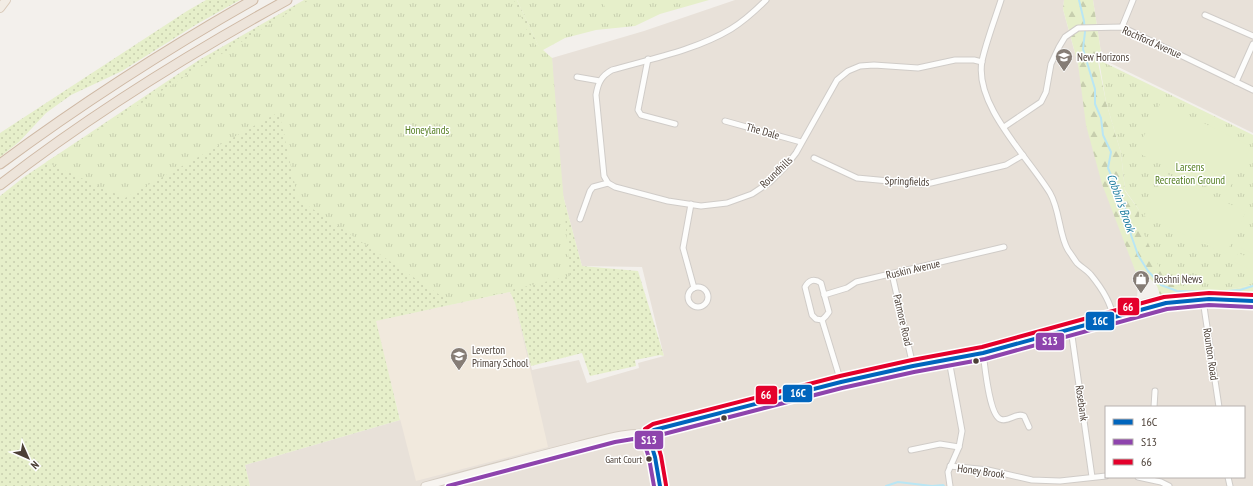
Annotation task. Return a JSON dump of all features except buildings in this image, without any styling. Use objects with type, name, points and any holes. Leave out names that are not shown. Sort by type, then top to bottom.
[{"type":"highway","points":[[0,164],[128,74],[253,0]]},
{"type":"highway","points":[[0,185],[74,130],[135,89],[196,51],[287,0]]},
{"type":"main road","points":[[0,8],[6,0]]},
{"type":"street","points":[[580,219],[590,191],[594,187],[608,183],[604,176],[596,95],[597,85],[604,75],[612,70],[689,48],[708,41],[731,29],[754,12],[766,0]]},
{"type":"street","points":[[1001,0],[982,62],[983,82],[987,99],[1004,127],[1051,195],[1058,213],[1066,246],[1076,261],[1090,274],[1100,287],[1113,317]]},
{"type":"street","points":[[1122,27],[1133,0]]},
{"type":"street","points":[[1205,15],[1253,36]]},
{"type":"street","name":"Rochford Avenue","points":[[1004,127],[1042,102],[1046,92],[1052,64],[1059,47],[1065,37],[1078,28],[1122,27],[1253,90]]},
{"type":"street","points":[[1236,82],[1253,44]]},
{"type":"street","points":[[648,60],[638,110],[641,115],[675,124]]},
{"type":"street","name":"Roundhills","points":[[608,183],[615,187],[661,199],[701,206],[727,203],[752,194],[770,182],[785,167],[796,153],[837,80],[848,71],[860,66],[874,65],[918,68],[955,60],[974,60],[982,62]]},
{"type":"street","points":[[577,77],[600,81]]},
{"type":"street","name":"The Dale","points":[[725,121],[801,142]]},
{"type":"street","name":"Springfields","points":[[814,158],[857,178],[922,184],[1006,165],[1023,155]]},
{"type":"street","points":[[691,204],[683,248],[694,288]]},
{"type":"street","name":"Ruskin Avenue","points":[[824,295],[847,288],[856,282],[1004,247]]},
{"type":"street","name":"Patmore Road","points":[[892,274],[914,366]]},
{"type":"street","points":[[812,280],[817,280],[821,283],[824,295],[828,312],[822,320],[816,319],[812,315],[805,287],[807,283],[812,280]]},
{"type":"street","points":[[425,486],[525,458],[591,442],[640,432],[648,434],[654,430],[841,382],[983,353],[1166,303],[1186,300],[1253,301]]},
{"type":"street","name":"Rounton Road","points":[[1204,300],[1218,406]]},
{"type":"street","points":[[822,320],[841,382]]},
{"type":"street","name":"Rosebank","points":[[1071,329],[1092,477]]},
{"type":"street","points":[[983,353],[987,386],[994,412],[1003,420],[1008,420],[1015,416],[1024,416],[1029,427]]},
{"type":"street","points":[[949,360],[962,431],[959,447],[948,472],[949,484]]},
{"type":"street","points":[[1154,406],[1155,391]]},
{"type":"street","points":[[648,434],[655,457],[660,485],[654,486]]},
{"type":"street","points":[[911,450],[940,444],[959,447]]},
{"type":"street","name":"Honey Brook","points":[[950,466],[988,470],[1032,480],[1060,481],[1105,476]]},
{"type":"street","points":[[1150,478],[1161,479],[1169,486]]},
{"type":"shaded area","points":[[735,0],[1064,0],[1063,9],[1127,246],[1138,278],[1137,300],[1160,295],[1169,297],[1253,299],[1253,486],[250,486],[245,465],[400,420],[515,303],[532,370],[579,360],[587,383],[639,368],[638,363],[664,356],[642,267],[582,266],[561,188],[554,121],[552,58],[644,31]]},
{"type":"shaded area","points":[[1093,0],[1253,0],[1253,133],[1102,59]]},
{"type":"shaded area","name":"Leverton Primary School","points":[[510,292],[515,303],[548,447],[416,481],[375,321]]},
{"type":"green space","points":[[206,0],[240,0],[197,24],[122,71],[71,95],[46,113],[19,142],[0,157],[0,133]]},
{"type":"green space","points":[[304,0],[517,0],[542,53],[552,58],[554,121],[561,188],[582,266],[638,271],[664,356],[660,355],[635,360],[636,366],[590,376],[582,353],[531,366],[515,303],[510,292],[376,321],[400,420],[245,465],[250,486],[0,486],[0,196],[24,177],[199,60]]},
{"type":"green space","name":"Honeylands","points":[[309,0],[514,0],[532,42],[539,47],[517,0],[709,0],[660,14],[635,26],[596,30],[565,38],[543,50],[552,58],[570,276],[453,304],[298,199],[279,112],[125,198],[46,162]]},
{"type":"green space","points":[[602,0],[637,0],[607,12]]},
{"type":"green space","points":[[1064,0],[1093,0],[1102,59],[1097,57],[1106,102],[1121,153],[1125,191],[1139,210],[1139,223],[1216,292],[1253,285],[1253,299],[1169,297],[1160,295],[1157,286],[1147,275],[1138,278],[1102,184],[1086,125],[1078,64],[1063,9]]},
{"type":"green space","name":"Larsens Recreation Ground","points":[[1099,60],[1253,135],[1253,285],[1216,292],[1172,284],[1158,265],[1139,223],[1139,210],[1125,190],[1121,153],[1106,102]]},
{"type":"green space","points":[[1161,102],[1250,146],[1226,196],[1136,152]]},
{"type":"green space","points":[[1165,173],[1246,212],[1226,254],[1144,216]]},
{"type":"green space","points":[[1245,238],[1253,241],[1253,254],[1241,248]]},
{"type":"green space","points":[[1238,253],[1253,259],[1253,271],[1234,262]]},
{"type":"waterway","name":"Cobbin's Brook","points":[[1079,0],[1085,32],[1083,49],[1095,89],[1095,104],[1101,118],[1103,135],[1111,152],[1108,168],[1129,218],[1131,235],[1138,255],[1148,271],[1161,285],[1177,291],[1216,292],[1240,290],[1253,286]]},
{"type":"waterway","points":[[886,486],[898,482],[944,486]]},
{"type":"transit line","name":"66","points":[[645,429],[653,424],[840,376],[912,360],[982,347],[1164,297],[1209,293],[1253,295]]},
{"type":"transit line","name":"16C","points":[[648,434],[654,430],[841,382],[913,366],[983,353],[1166,303],[1209,299],[1253,301]]},
{"type":"transit line","name":"S13","points":[[448,486],[615,442],[633,439],[649,440],[656,436],[842,388],[914,372],[985,359],[1167,309],[1209,305],[1252,307]]},
{"type":"transit line","name":"66","points":[[654,432],[661,456],[666,485]]},
{"type":"transit line","name":"16C","points":[[648,434],[655,457],[660,486]]},
{"type":"transit line","name":"S13","points":[[642,436],[649,458],[654,486]]},
{"type":"place","name":"New Horizons","points":[[1064,72]]},
{"type":"place","name":"Roshni News","points":[[1141,294]]},
{"type":"place","name":"Leverton Primary School","points":[[459,371]]},
{"type":"place","name":"Gant Court","points":[[649,459]]}]
